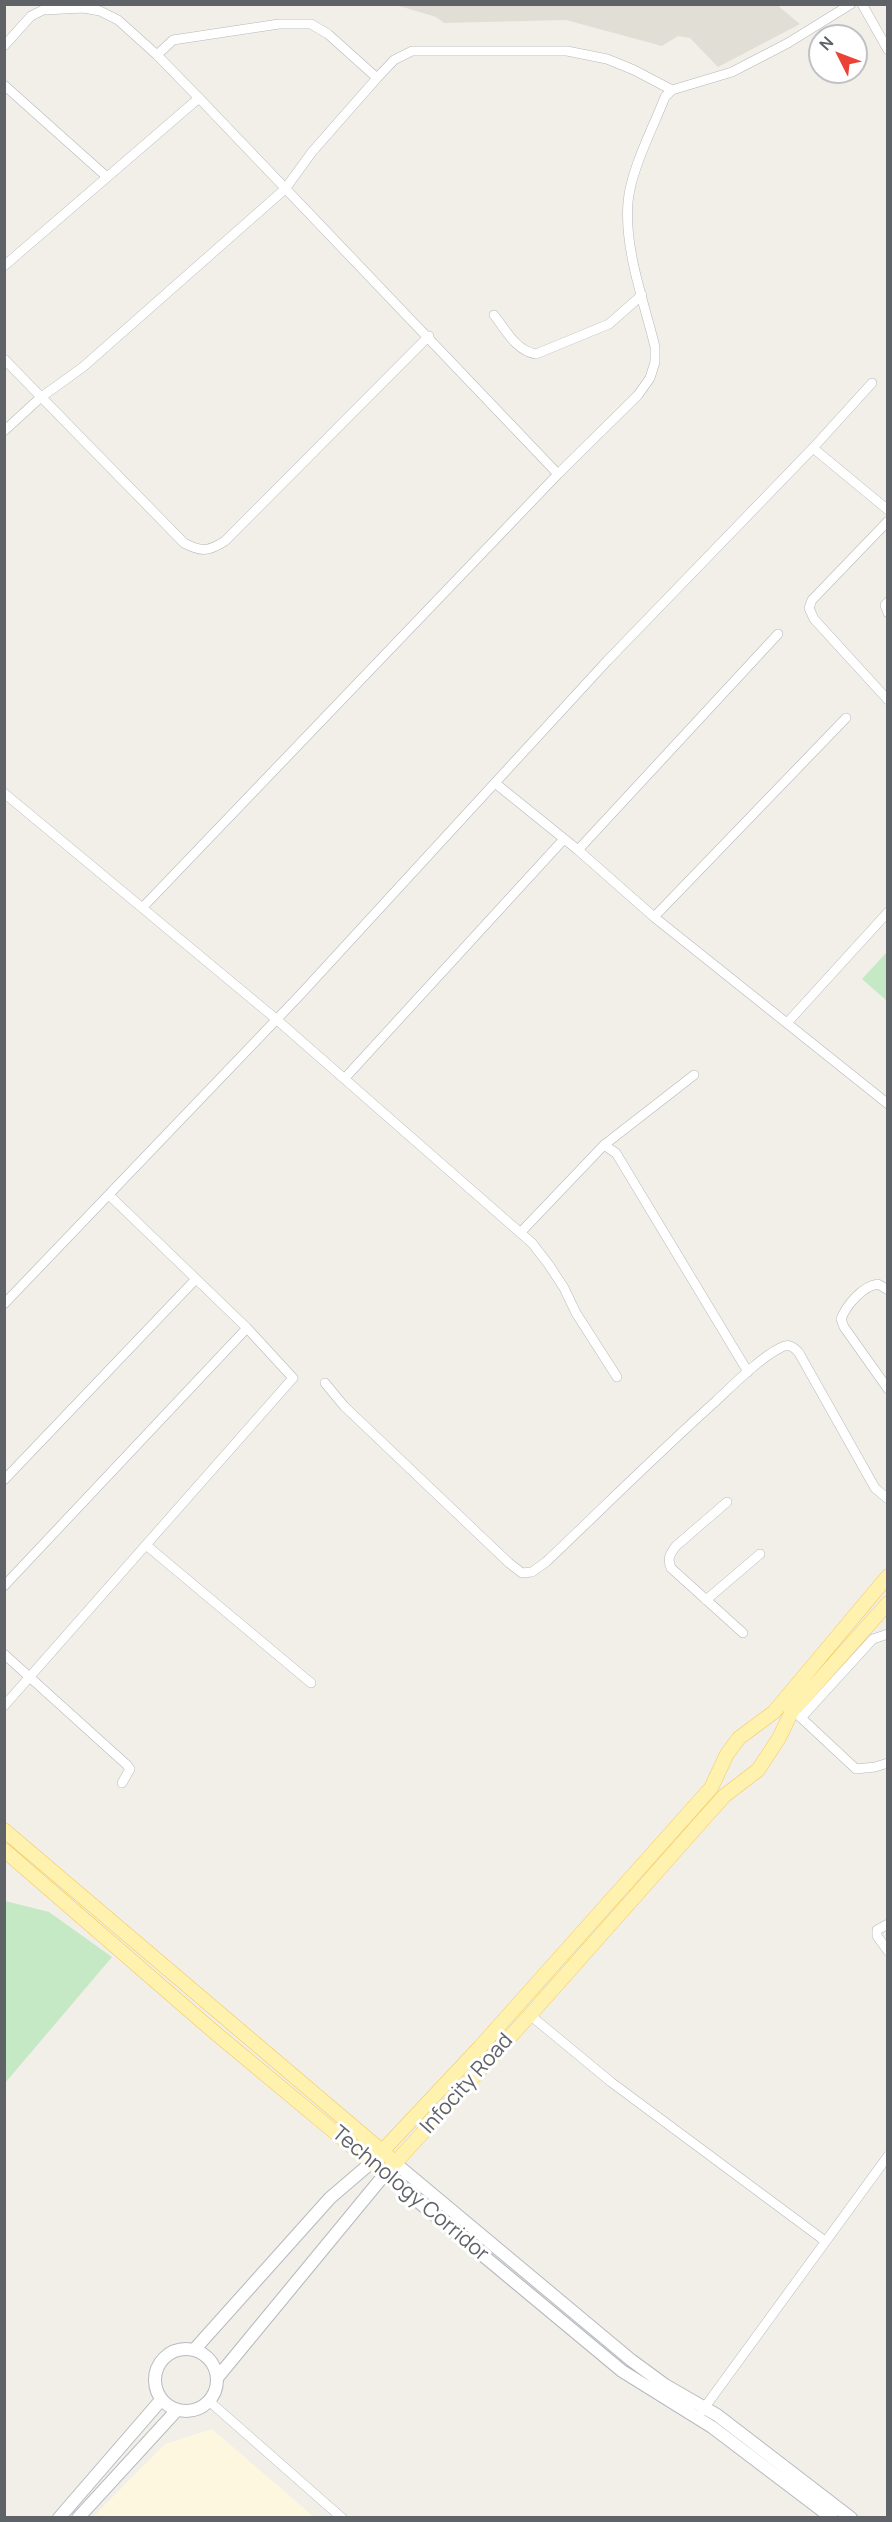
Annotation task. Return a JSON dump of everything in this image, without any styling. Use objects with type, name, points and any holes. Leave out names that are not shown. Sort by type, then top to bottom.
[{"type":"main road","name":"Infocity Road","points":[[372,2162],[524,1998],[711,1788],[727,1754],[739,1738],[774,1712],[888,1576]]},
{"type":"main road","name":"Infocity Road","points":[[385,2174],[724,1797],[758,1770],[793,1717],[888,1603]]},
{"type":"main road","points":[[774,1712],[793,1717]]},
{"type":"main road","points":[[711,1788],[716,1794],[724,1797]]},
{"type":"main road","points":[[4,1830],[395,2163]]},
{"type":"main road","name":"Technology Corridor","points":[[4,1850],[225,2041],[385,2174]]},
{"type":"street","points":[[143,907],[558,474],[638,395],[650,378],[655,362],[655,347],[629,239],[628,201],[665,97],[672,90],[732,72],[788,43],[850,4]]},
{"type":"street","points":[[862,4],[888,50]]},
{"type":"street","points":[[4,46],[30,16],[43,9],[97,7],[118,20],[157,55],[199,98],[429,336],[558,474]]},
{"type":"street","points":[[157,55],[172,40],[279,24],[311,24],[328,34],[377,78]]},
{"type":"street","points":[[4,431],[40,398],[83,367],[285,189],[312,152],[394,60],[412,51],[567,51],[607,59],[672,90]]},
{"type":"street","points":[[4,85],[107,177]]},
{"type":"street","points":[[4,266],[199,98]]},
{"type":"street","points":[[494,315],[519,348],[526,353],[536,354],[609,324],[642,295]]},
{"type":"street","points":[[4,359],[184,543],[198,550],[210,551],[225,542],[429,336]]},
{"type":"street","points":[[4,1304],[276,1019],[622,646],[813,448],[872,382]]},
{"type":"street","points":[[813,448],[888,510]]},
{"type":"street","points":[[888,521],[812,600],[809,609],[814,619],[888,700]]},
{"type":"street","points":[[888,602],[885,605],[888,613]]},
{"type":"street","points":[[578,850],[778,634]]},
{"type":"street","points":[[654,917],[846,718]]},
{"type":"street","points":[[495,783],[578,850],[654,917],[888,1104]]},
{"type":"street","points":[[4,793],[276,1019],[520,1233],[549,1265],[576,1313],[617,1377]]},
{"type":"street","points":[[345,1078],[564,839]]},
{"type":"street","points":[[788,1023],[888,912]]},
{"type":"street","points":[[520,1233],[604,1145],[694,1075]]},
{"type":"street","points":[[604,1145],[616,1153],[748,1372]]},
{"type":"street","points":[[4,1706],[293,1378],[247,1328],[109,1195]]},
{"type":"street","points":[[4,1480],[195,1280]]},
{"type":"street","points":[[887,1387],[844,1327],[841,1319],[844,1312],[866,1287],[878,1284],[888,1290]]},
{"type":"street","points":[[4,1586],[247,1328]]},
{"type":"street","points":[[325,1383],[344,1406],[508,1563],[522,1573],[532,1572],[546,1562],[646,1464],[748,1372],[779,1348],[788,1345],[794,1347],[829,1403],[875,1488],[888,1499]]},
{"type":"street","points":[[727,1502],[669,1555],[668,1561],[671,1568],[743,1633]]},
{"type":"street","points":[[146,1545],[311,1683]]},
{"type":"street","points":[[706,1600],[760,1554]]},
{"type":"street","points":[[888,1634],[873,1639],[793,1717],[856,1769],[875,1767],[888,1762]]},
{"type":"street","points":[[4,1654],[130,1769],[122,1783]]},
{"type":"street","points":[[888,1924],[877,1930],[877,1936],[888,1951]]},
{"type":"street","points":[[530,2015],[629,2096],[825,2241]]},
{"type":"street","points":[[701,2413],[888,2156]]},
{"type":"street","name":"Infocity Road","points":[[194,2350],[330,2198],[372,2162]]},
{"type":"street","points":[[395,2163],[630,2360],[701,2413],[756,2443],[851,2517]]},
{"type":"street","name":"Infocity Road","points":[[217,2378],[385,2174]]},
{"type":"street","name":"Technology Corridor","points":[[385,2174],[622,2371],[701,2413],[832,2517]]},
{"type":"street","points":[[177,2350],[194,2350],[210,2360],[217,2378],[216,2386],[209,2401],[195,2410],[177,2410],[161,2400],[154,2382],[155,2374],[162,2360],[177,2350]]},
{"type":"street","points":[[59,2517],[161,2400]]},
{"type":"street","points":[[209,2401],[342,2517]]},
{"type":"street","points":[[78,2517],[177,2410]]},
{"type":"shaded area","points":[[776,4],[800,24],[718,67],[690,38],[678,36],[662,46],[566,20],[444,23],[436,17],[396,5]]},
{"type":"shaded area","points":[[212,2429],[314,2517],[93,2517],[165,2444]]},
{"type":"green space","points":[[887,952],[887,1001],[862,979]]},
{"type":"green space","points":[[5,1901],[49,1912],[112,1957],[5,2083]]}]
